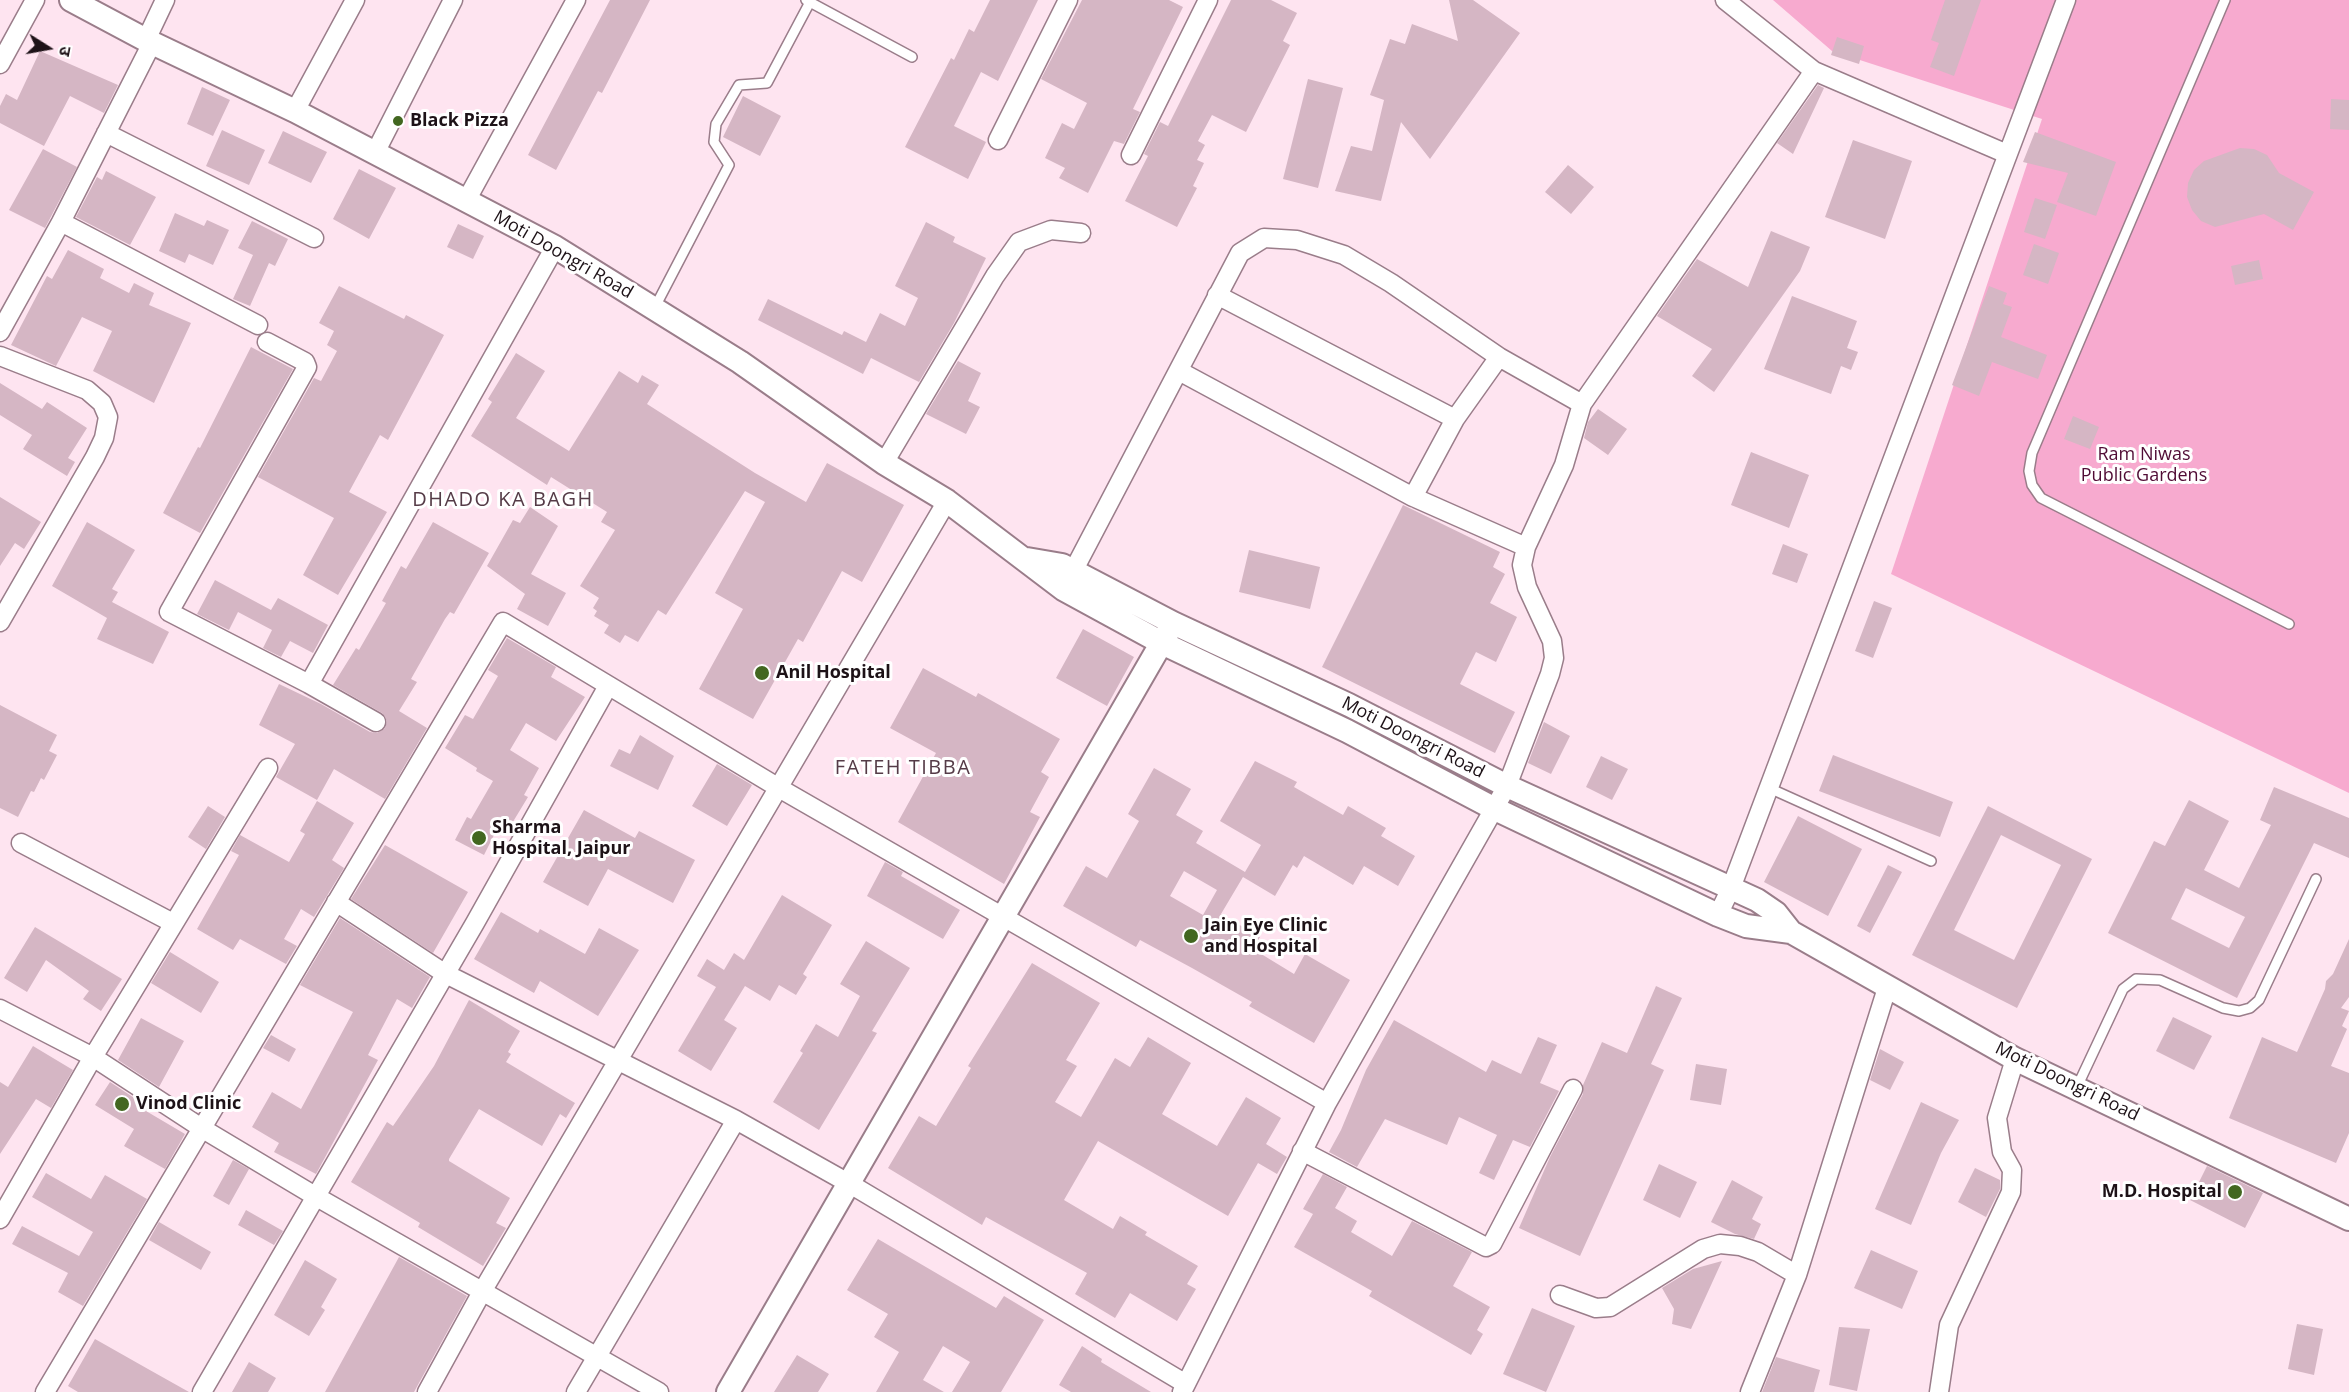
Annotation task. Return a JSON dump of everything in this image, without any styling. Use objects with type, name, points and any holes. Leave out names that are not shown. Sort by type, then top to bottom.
[{"type":"street","points":[[0,64],[35,0]]},
{"type":"street","name":"Moti Doongri Road","points":[[71,0],[149,42],[295,111],[555,247],[740,362],[884,463],[947,501],[1027,559],[1051,561],[1069,580],[1162,643],[1362,739],[1493,808],[1718,915],[1746,926],[1791,932]]},
{"type":"street","points":[[0,332],[61,222],[106,133],[149,42],[165,0]]},
{"type":"street","points":[[295,111],[355,0]]},
{"type":"street","points":[[375,153],[453,0]]},
{"type":"street","points":[[466,201],[576,0]]},
{"type":"street","points":[[998,140],[1068,0]]},
{"type":"street","points":[[1131,155],[1209,0]]},
{"type":"street","points":[[1725,0],[1814,71],[2007,154]]},
{"type":"street","points":[[1718,915],[1731,888],[2066,0]]},
{"type":"street","points":[[336,902],[444,973],[736,1120],[850,1184],[1184,1388],[1327,1103],[1507,786],[1550,674],[1554,657],[1552,641],[1527,586],[1522,566],[1526,547],[1560,476],[1574,438],[1582,404],[1814,71]]},
{"type":"street","points":[[106,133],[314,238]]},
{"type":"street","points":[[61,222],[258,326]]},
{"type":"street","points":[[884,463],[995,276],[1019,242],[1051,230],[1081,233]]},
{"type":"street","points":[[1069,580],[1240,253],[1264,237],[1297,240],[1344,255],[1391,283],[1499,357],[1582,404]]},
{"type":"street","points":[[309,684],[555,247]]},
{"type":"street","points":[[1217,295],[1455,419]]},
{"type":"street","points":[[267,342],[305,362],[307,367],[169,612],[309,684],[376,722]]},
{"type":"street","points":[[0,356],[87,390],[102,403],[108,417],[104,438],[95,457],[0,621]]},
{"type":"street","points":[[1413,497],[1455,419],[1499,357]]},
{"type":"street","points":[[1179,371],[1413,497],[1526,547]]},
{"type":"street","points":[[427,1392],[483,1290],[617,1060],[947,501]]},
{"type":"street","name":"Moti Doongri Road","points":[[1069,580],[1173,623],[1373,717],[1507,786],[1757,900],[1776,913],[1791,932],[2015,1059],[2078,1087],[2349,1220]]},
{"type":"street","points":[[45,1392],[504,622],[779,788],[1006,916],[1327,1103]]},
{"type":"street","points":[[728,1392],[1006,916],[1173,623]]},
{"type":"street","points":[[202,1392],[608,686]]},
{"type":"street","points":[[1362,739],[1373,717]]},
{"type":"street","points":[[0,1219],[93,1057],[268,768]]},
{"type":"street","points":[[21,843],[173,923]]},
{"type":"street","points":[[1750,1392],[1797,1275],[1887,988]]},
{"type":"street","points":[[0,1009],[93,1057],[203,1129],[315,1196],[659,1392]]},
{"type":"street","points":[[1939,1392],[1949,1325],[2011,1192],[2012,1170],[2002,1152],[1997,1118],[2015,1059]]},
{"type":"street","points":[[1302,1151],[1486,1247],[1492,1244],[1573,1089]]},
{"type":"street","points":[[576,1392],[736,1120]]},
{"type":"street","points":[[1560,1295],[1596,1308],[1610,1307],[1703,1249],[1720,1244],[1740,1246],[1758,1252],[1797,1275]]},
{"type":"lane","points":[[2225,0],[2032,453],[2029,471],[2032,485],[2041,498],[2289,624]]},
{"type":"lane","points":[[654,309],[729,165],[714,142],[716,124],[738,85],[767,83],[808,1],[912,57]]},
{"type":"lane","points":[[1769,788],[1931,861]]},
{"type":"lane","points":[[2078,1087],[2123,989],[2136,979],[2160,980],[2223,1008],[2239,1011],[2250,1008],[2259,999],[2316,879]]},
{"type":"green space","name":"Ram Niwas Public Gardens","points":[[1773,0],[2349,0],[2349,793],[1891,574],[2042,119],[1832,51]]},
{"type":"building","points":[[610,0],[650,0],[602,93],[598,91],[556,170],[528,155]]},
{"type":"building","points":[[990,0],[1038,0],[998,81],[981,72],[954,126],[986,142],[968,179],[905,147],[951,58],[954,60],[969,29],[974,32]]},
{"type":"building","points":[[1082,0],[1169,0],[1183,7],[1133,109],[1140,112],[1124,144],[1114,141],[1088,193],[1059,178],[1065,168],[1045,158],[1062,123],[1074,129],[1087,103],[1041,79]]},
{"type":"building","points":[[1231,0],[1271,0],[1297,13],[1283,41],[1290,45],[1246,132],[1212,115],[1198,141],[1205,145],[1197,160],[1204,163],[1193,186],[1197,188],[1177,227],[1125,201],[1148,156],[1144,154],[1160,122],[1168,126]]},
{"type":"building","points":[[1449,0],[1473,0],[1520,33],[1430,159],[1401,122],[1381,201],[1335,191],[1351,146],[1372,151],[1384,100],[1370,95],[1390,39],[1405,44],[1412,24],[1458,41]]},
{"type":"building","points":[[1945,0],[1981,0],[1954,76],[1930,67],[1939,43],[1931,40]]},
{"type":"building","points":[[1837,37],[1864,46],[1859,64],[1831,55]]},
{"type":"building","points":[[40,51],[118,85],[104,113],[70,96],[44,146],[0,123],[0,106],[6,94],[17,100]]},
{"type":"building","points":[[1308,79],[1343,88],[1318,188],[1283,179]]},
{"type":"building","points":[[1818,85],[1824,88],[1793,154],[1777,143]]},
{"type":"building","points":[[202,87],[230,100],[213,136],[187,124]]},
{"type":"building","points":[[743,96],[781,116],[760,156],[723,137]]},
{"type":"building","points":[[2331,99],[2349,100],[2349,130],[2330,129]]},
{"type":"building","points":[[222,130],[265,150],[249,185],[206,166]]},
{"type":"building","points":[[283,131],[327,152],[311,183],[268,163]]},
{"type":"building","points":[[2035,132],[2116,162],[2096,216],[2057,202],[2068,173],[2023,162]]},
{"type":"building","points":[[1853,140],[1912,161],[1885,239],[1825,217]]},
{"type":"building","points":[[2240,148],[2254,149],[2267,155],[2279,173],[2314,192],[2293,230],[2264,214],[2215,227],[2201,221],[2192,210],[2187,197],[2188,183],[2194,170],[2204,161]]},
{"type":"building","points":[[43,149],[77,167],[45,228],[9,210]]},
{"type":"building","points":[[1568,165],[1594,187],[1571,214],[1545,192]]},
{"type":"building","points":[[359,169],[396,188],[369,239],[333,219]]},
{"type":"building","points":[[106,171],[156,197],[130,245],[76,217],[97,177],[102,180]]},
{"type":"building","points":[[2035,198],[2057,205],[2045,239],[2024,232]]},
{"type":"building","points":[[175,213],[204,226],[207,220],[229,230],[213,265],[189,254],[185,263],[159,251]]},
{"type":"building","points":[[252,221],[288,239],[275,266],[269,263],[250,306],[233,299],[253,255],[238,248]]},
{"type":"building","points":[[926,222],[955,237],[953,242],[986,258],[954,323],[919,382],[871,358],[863,374],[758,320],[768,299],[842,335],[844,331],[866,342],[880,313],[905,326],[918,298],[895,286]]},
{"type":"building","points":[[458,224],[484,236],[473,259],[447,247]]},
{"type":"building","points":[[1771,231],[1810,247],[1800,271],[1714,392],[1692,376],[1712,349],[1657,316],[1697,259],[1748,287]]},
{"type":"building","points":[[2034,244],[2059,253],[2048,284],[2023,275]]},
{"type":"building","points":[[68,250],[104,269],[100,278],[129,293],[134,283],[154,293],[149,305],[191,323],[154,403],[93,371],[112,331],[82,317],[56,366],[11,345],[47,276],[52,279]]},
{"type":"building","points":[[2259,260],[2263,279],[2235,285],[2231,266]]},
{"type":"building","points":[[339,286],[404,319],[406,315],[444,335],[388,440],[380,435],[349,492],[387,512],[338,595],[303,575],[334,518],[258,477],[314,378],[321,381],[337,351],[327,345],[334,331],[319,323]]},
{"type":"building","points":[[1989,286],[2007,293],[2003,304],[2012,307],[2001,337],[2047,355],[2038,379],[1992,362],[1979,396],[1952,385]]},
{"type":"building","points":[[1792,296],[1857,321],[1847,348],[1858,352],[1851,370],[1841,366],[1831,394],[1764,369]]},
{"type":"building","points":[[251,347],[293,369],[200,533],[163,513],[198,447],[200,448]]},
{"type":"building","points":[[516,353],[545,371],[516,418],[569,451],[619,371],[638,383],[642,375],[659,385],[647,404],[755,473],[806,502],[827,463],[904,505],[862,582],[842,571],[803,642],[798,639],[753,719],[699,689],[743,609],[715,593],[765,502],[745,491],[666,615],[658,610],[638,642],[625,635],[620,643],[604,633],[609,625],[594,616],[597,611],[593,608],[599,598],[580,586],[615,530],[601,522],[607,512],[551,477],[547,485],[471,436],[492,402],[488,399]]},
{"type":"building","points":[[958,361],[981,373],[968,401],[980,407],[966,434],[926,414]]},
{"type":"building","points":[[0,383],[42,409],[47,402],[87,428],[68,458],[75,462],[67,476],[23,449],[32,435],[0,415]]},
{"type":"building","points":[[1598,409],[1627,429],[1608,455],[1584,438],[1588,422]]},
{"type":"building","points":[[2073,416],[2099,427],[2090,449],[2064,439]]},
{"type":"building","points":[[1751,452],[1809,475],[1789,528],[1731,505]]},
{"type":"building","points":[[0,497],[41,522],[24,549],[15,543],[0,566]]},
{"type":"building","points":[[1403,505],[1500,552],[1493,567],[1505,574],[1490,603],[1517,617],[1496,662],[1476,652],[1460,684],[1515,712],[1495,753],[1322,667]]},
{"type":"building","points":[[530,507],[558,526],[531,574],[566,593],[548,626],[517,609],[525,594],[487,566],[513,520],[520,523]]},
{"type":"building","points":[[87,522],[135,550],[112,589],[118,592],[112,602],[169,632],[153,664],[97,639],[107,618],[52,586]]},
{"type":"building","points":[[433,522],[489,553],[454,614],[450,612],[445,619],[411,679],[417,682],[399,711],[427,728],[385,799],[334,769],[317,800],[276,777],[295,744],[259,725],[279,684],[321,704],[370,732],[377,733],[385,728],[387,721],[382,713],[333,685],[356,648],[359,650],[386,603],[382,601],[401,566],[406,569]]},
{"type":"building","points":[[1783,544],[1808,554],[1797,583],[1772,574]]},
{"type":"building","points":[[1249,550],[1320,567],[1310,609],[1239,592]]},
{"type":"building","points":[[215,580],[271,610],[278,598],[328,625],[313,653],[290,641],[281,657],[263,648],[272,630],[238,612],[229,630],[197,614]]},
{"type":"building","points":[[1874,601],[1892,608],[1873,658],[1855,651]]},
{"type":"building","points":[[1083,629],[1134,657],[1107,706],[1056,678]]},
{"type":"building","points":[[507,638],[556,667],[551,677],[585,697],[556,741],[526,723],[510,750],[539,768],[524,795],[528,797],[511,825],[502,819],[484,855],[455,840],[467,817],[471,819],[493,781],[445,748],[465,715],[473,719],[498,676],[488,670]]},
{"type":"building","points":[[923,668],[976,697],[978,693],[1060,739],[1041,772],[1049,777],[1030,812],[1040,817],[1004,884],[898,822],[936,753],[890,728]]},
{"type":"building","points":[[0,705],[57,735],[49,751],[57,755],[44,780],[41,778],[34,792],[31,791],[18,817],[0,808]]},
{"type":"building","points":[[1544,722],[1570,736],[1551,774],[1528,763]]},
{"type":"building","points":[[640,735],[674,756],[658,790],[610,766],[619,749],[630,754]]},
{"type":"building","points":[[1833,755],[1953,802],[1940,837],[1819,791]]},
{"type":"building","points":[[1601,756],[1628,769],[1612,800],[1586,787]]},
{"type":"building","points":[[1255,761],[1297,782],[1294,787],[1343,815],[1348,806],[1386,828],[1381,836],[1415,856],[1398,886],[1364,866],[1353,885],[1304,856],[1297,868],[1293,865],[1275,896],[1243,877],[1221,914],[1260,937],[1253,949],[1294,974],[1305,954],[1350,980],[1314,1043],[1249,1006],[1252,1002],[1192,968],[1140,940],[1136,947],[1063,906],[1086,866],[1107,878],[1139,821],[1128,814],[1154,768],[1191,789],[1176,815],[1203,831],[1196,843],[1245,872],[1261,845],[1220,821]],"holes":[[[1184,871],[1217,890],[1203,915],[1170,896]]]},
{"type":"building","points":[[717,764],[752,785],[727,826],[692,806]]},
{"type":"building","points":[[2274,787],[2349,818],[2349,858],[2314,843],[2237,998],[2108,933],[2154,841],[2165,846],[2189,800],[2229,821],[2204,870],[2239,888],[2271,825],[2260,820]],"holes":[[[2186,888],[2245,917],[2229,948],[2171,919]]]},
{"type":"building","points":[[317,801],[354,823],[332,860],[344,868],[314,917],[301,909],[284,939],[297,946],[286,964],[240,939],[233,950],[197,929],[239,855],[231,851],[240,835],[289,862],[305,834],[300,831]]},
{"type":"building","points":[[208,806],[225,817],[206,849],[188,837]]},
{"type":"building","points":[[1988,806],[2092,859],[2017,1008],[1912,955]],"holes":[[[2001,835],[2061,865],[2014,960],[1954,930]]]},
{"type":"building","points":[[584,810],[635,838],[639,831],[695,860],[673,903],[608,869],[588,906],[543,882]]},
{"type":"building","points":[[1798,816],[1862,849],[1828,916],[1764,882]]},
{"type":"building","points":[[385,845],[468,892],[433,953],[351,899]]},
{"type":"building","points":[[885,862],[903,872],[901,876],[960,910],[943,939],[867,896]]},
{"type":"building","points":[[1888,865],[1902,872],[1870,933],[1857,926]]},
{"type":"building","points":[[782,895],[832,925],[803,974],[807,977],[796,995],[779,985],[770,1001],[745,986],[724,1020],[737,1028],[711,1071],[678,1051],[716,987],[697,976],[707,959],[724,970],[734,953],[744,960]]},
{"type":"building","points":[[501,912],[538,933],[540,929],[585,954],[599,928],[639,950],[598,1016],[540,981],[534,993],[474,959]]},
{"type":"building","points":[[340,918],[430,977],[412,1008],[397,999],[368,1055],[378,1060],[316,1174],[274,1152],[279,1143],[252,1127],[272,1092],[301,1109],[353,1012],[300,985]]},
{"type":"building","points":[[35,927],[122,979],[101,1011],[83,999],[89,991],[46,960],[27,992],[4,978]]},
{"type":"building","points":[[2349,939],[2349,997],[2341,1008],[2349,1011],[2342,1026],[2347,1029],[2331,1066],[2349,1073],[2349,1133],[2336,1163],[2229,1118],[2262,1037],[2297,1052],[2325,989],[2326,981],[2333,974]]},
{"type":"building","points":[[866,941],[910,968],[872,1031],[877,1033],[819,1130],[773,1102],[803,1053],[800,1051],[816,1024],[838,1037],[860,996],[840,984]]},
{"type":"building","points":[[170,952],[219,982],[201,1013],[151,983]]},
{"type":"building","points":[[1032,963],[1100,1003],[1066,1060],[1077,1066],[1055,1102],[1081,1117],[1115,1058],[1130,1067],[1148,1037],[1191,1063],[1162,1114],[1217,1146],[1246,1097],[1281,1118],[1266,1144],[1287,1157],[1277,1174],[1258,1163],[1228,1216],[1098,1141],[1064,1200],[1113,1229],[1120,1216],[1147,1232],[1145,1235],[1198,1266],[1187,1284],[1196,1289],[1177,1321],[1130,1293],[1115,1318],[1075,1294],[1087,1273],[986,1217],[982,1225],[888,1168],[919,1116],[936,1126],[971,1068],[968,1066]]},
{"type":"building","points":[[1656,986],[1682,998],[1651,1064],[1664,1070],[1580,1256],[1519,1228],[1550,1157],[1583,1094],[1583,1085],[1602,1042],[1627,1053]]},
{"type":"building","points":[[469,1000],[520,1031],[508,1052],[511,1054],[506,1062],[575,1103],[566,1118],[560,1114],[542,1146],[479,1109],[449,1159],[510,1198],[496,1223],[506,1228],[483,1266],[418,1227],[420,1223],[351,1182],[387,1122],[393,1126],[434,1066]]},
{"type":"building","points":[[2173,1017],[2212,1036],[2194,1070],[2156,1051]]},
{"type":"building","points":[[141,1018],[184,1041],[159,1087],[118,1060]]},
{"type":"building","points":[[1394,1020],[1486,1072],[1492,1060],[1521,1074],[1538,1037],[1557,1045],[1540,1083],[1559,1091],[1530,1147],[1513,1140],[1494,1180],[1479,1173],[1497,1135],[1459,1117],[1447,1145],[1385,1119],[1357,1167],[1329,1152],[1341,1130],[1366,1070]]},
{"type":"building","points":[[271,1035],[296,1049],[289,1062],[263,1048]]},
{"type":"building","points":[[33,1046],[73,1070],[51,1108],[36,1099],[0,1154],[0,1082],[8,1087]]},
{"type":"building","points":[[1880,1049],[1904,1062],[1890,1090],[1870,1080]]},
{"type":"building","points":[[1696,1064],[1727,1069],[1721,1105],[1690,1100]]},
{"type":"building","points":[[110,1082],[148,1107],[146,1111],[185,1134],[165,1169],[124,1146],[134,1129],[95,1105]]},
{"type":"building","points":[[1921,1102],[1959,1120],[1941,1153],[1911,1225],[1875,1209]]},
{"type":"building","points":[[233,1160],[249,1169],[229,1205],[213,1196]]},
{"type":"building","points":[[1659,1164],[1697,1182],[1680,1218],[1643,1200]]},
{"type":"building","points":[[2207,1166],[2263,1193],[2245,1228],[2190,1200]]},
{"type":"building","points":[[1975,1168],[2000,1180],[2000,1189],[1986,1217],[1958,1202]]},
{"type":"building","points":[[46,1173],[91,1199],[105,1175],[147,1199],[83,1306],[58,1292],[68,1273],[12,1244],[22,1226],[79,1256],[93,1232],[32,1197]]},
{"type":"building","points":[[1323,1174],[1347,1187],[1335,1208],[1357,1221],[1351,1232],[1392,1256],[1412,1221],[1472,1252],[1453,1286],[1490,1307],[1477,1330],[1483,1334],[1471,1355],[1369,1296],[1372,1291],[1294,1247],[1313,1214],[1303,1209]]},
{"type":"building","points":[[1732,1180],[1763,1197],[1752,1219],[1761,1224],[1754,1239],[1735,1234],[1711,1222]]},
{"type":"building","points":[[246,1210],[283,1231],[274,1245],[238,1225]]},
{"type":"building","points":[[159,1222],[211,1252],[201,1270],[149,1240]]},
{"type":"building","points":[[878,1239],[996,1308],[1004,1296],[1044,1320],[1001,1392],[952,1392],[970,1362],[943,1346],[923,1380],[944,1392],[876,1392],[899,1352],[874,1337],[888,1314],[847,1290]]},
{"type":"building","points":[[1871,1250],[1918,1271],[1902,1309],[1854,1288]]},
{"type":"building","points":[[399,1257],[467,1296],[414,1392],[325,1392]]},
{"type":"building","points":[[305,1260],[337,1279],[321,1307],[325,1310],[309,1336],[274,1315]]},
{"type":"building","points":[[1722,1261],[1691,1329],[1672,1324],[1674,1309],[1662,1288],[1693,1269]]},
{"type":"building","points":[[1532,1308],[1575,1326],[1546,1392],[1503,1374]]},
{"type":"building","points":[[2297,1324],[2323,1329],[2314,1375],[2288,1369]]},
{"type":"building","points":[[1839,1327],[1870,1329],[1857,1391],[1829,1385]]},
{"type":"building","points":[[95,1339],[189,1392],[78,1392],[68,1386]]},
{"type":"building","points":[[1082,1346],[1102,1359],[1101,1362],[1151,1392],[1071,1392],[1059,1385]]},
{"type":"building","points":[[797,1355],[829,1374],[818,1392],[774,1392]]},
{"type":"building","points":[[1776,1357],[1820,1370],[1814,1392],[1762,1392]]},
{"type":"building","points":[[249,1362],[276,1378],[268,1392],[232,1392]]},
{"type":"place","name":"Black Pizza","points":[[398,121]]},
{"type":"place","name":"Anil Hospital","points":[[762,673]]},
{"type":"place","name":"Sharma Hospital, Jaipur","points":[[479,838]]},
{"type":"place","name":"Jain Eye Clinic and Hospital","points":[[1191,936]]},
{"type":"place","name":"Vinod Clinic","points":[[122,1104]]},
{"type":"place","name":"M.D. Hospital","points":[[2235,1192]]},
{"type":"district","name":"DHADO KA BAGH","points":[[503,500]]},
{"type":"district","name":"FATEH TIBBA","points":[[903,768]]}]
